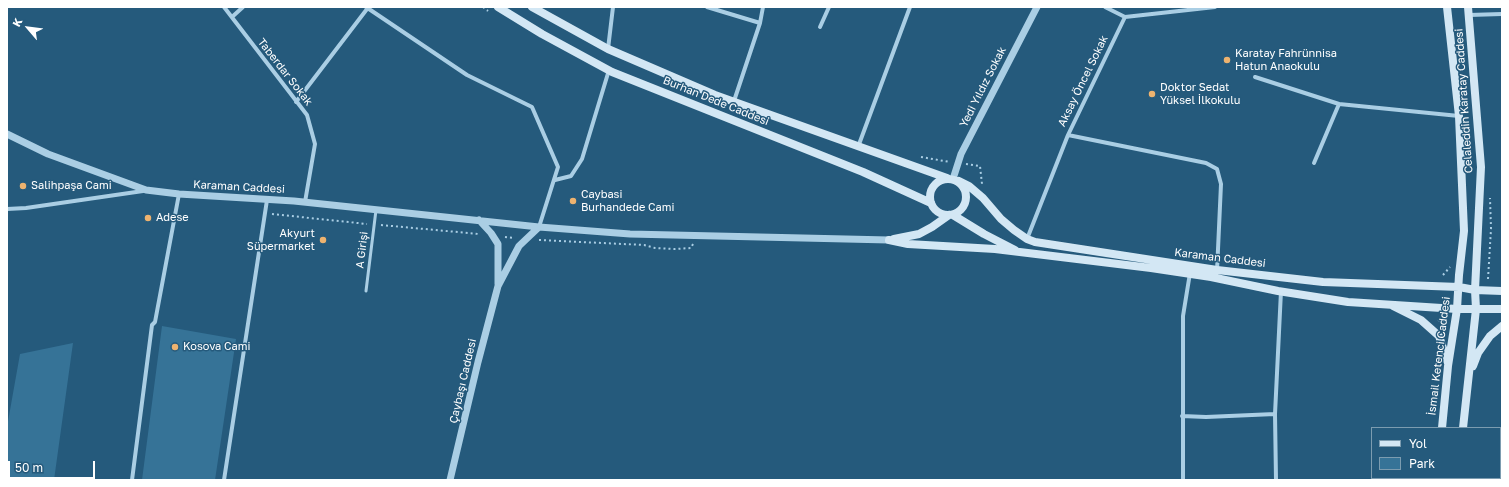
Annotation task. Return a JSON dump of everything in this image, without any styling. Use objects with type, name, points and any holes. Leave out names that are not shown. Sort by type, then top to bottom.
[{"type":"main road","name":"Burhan Dede Caddesi","points":[[498,7],[542,34],[609,70],[863,172],[931,203]]},
{"type":"main road","name":"Burhan Dede Caddesi","points":[[532,7],[608,49],[715,95],[953,180]]},
{"type":"main road","name":"Celaleddin Karatay Caddesi","points":[[1447,7],[1459,116],[1464,231],[1459,287]]},
{"type":"main road","name":"Celaleddin Karatay Caddesi","points":[[1468,11],[1481,167],[1475,290]]},
{"type":"main road","name":"Karaman Caddesi","points":[[953,180],[969,186],[983,198],[1001,219],[1027,239],[1056,246],[1216,274],[1323,282],[1459,287],[1475,290],[1502,291]]},
{"type":"main road","points":[[889,240],[919,234],[962,209],[967,197],[963,186],[953,180],[936,183],[932,188],[930,198],[931,203],[937,212],[951,215]]},
{"type":"main road","name":"Karaman Caddesi","points":[[951,215],[984,234],[1025,253]]},
{"type":"main road","name":"Karaman Caddesi","points":[[889,240],[908,244],[995,249],[1151,268],[1191,270]]},
{"type":"main road","name":"Karaman Caddesi","points":[[1216,274],[1281,291],[1348,302],[1457,309],[1502,309]]},
{"type":"main road","name":"İsmail Ketenci Caddesi","points":[[1442,427],[1448,366],[1459,287]]},
{"type":"main road","points":[[1463,427],[1476,309],[1475,290]]},
{"type":"main road","points":[[1390,305],[1421,320],[1439,336],[1448,366]]},
{"type":"main road","points":[[1468,380],[1478,353],[1490,336],[1502,326]]},
{"type":"street","name":"Taberdar Sokak","points":[[224,7],[307,115],[315,144],[306,202]]},
{"type":"street","points":[[232,17],[243,7]]},
{"type":"street","points":[[608,49],[613,7]]},
{"type":"street","points":[[707,7],[760,23]]},
{"type":"street","points":[[734,101],[760,23],[763,7]]},
{"type":"street","points":[[820,27],[829,7]]},
{"type":"street","points":[[858,147],[910,7]]},
{"type":"street","name":"Yedi Yıldız Sokak","points":[[953,180],[961,154],[1037,7]]},
{"type":"street","points":[[1105,7],[1124,16],[1215,7]]},
{"type":"street","points":[[296,102],[367,8],[467,75],[532,107],[558,167],[539,227],[519,246],[498,286]]},
{"type":"street","points":[[1468,11],[1502,14]]},
{"type":"street","name":"Aksay Öncel Sokak","points":[[1027,239],[1068,135],[1124,16]]},
{"type":"street","points":[[555,180],[571,176],[582,159],[609,70]]},
{"type":"street","points":[[1255,77],[1339,104],[1459,116]]},
{"type":"street","points":[[1314,163],[1339,104]]},
{"type":"street","name":"Karaman Caddesi","points":[[7,134],[48,154],[146,190],[179,194],[306,202],[539,227],[630,234],[889,240]]},
{"type":"street","points":[[1068,135],[1206,163],[1217,169],[1221,184],[1216,274]]},
{"type":"street","points":[[7,209],[26,208],[146,190]]},
{"type":"street","points":[[132,480],[152,325],[155,322],[179,194]]},
{"type":"street","points":[[224,480],[267,200]]},
{"type":"street","points":[[480,220],[498,244],[498,286]]},
{"type":"street","points":[[1183,480],[1183,316],[1191,270]]},
{"type":"street","name":"Çaybaşı Caddesi","points":[[450,480],[498,286]]},
{"type":"street","points":[[1276,480],[1275,414],[1281,291]]},
{"type":"street","points":[[1182,416],[1206,417],[1275,414]]},
{"type":"lane","name":"A Girişi","points":[[366,292],[376,210]]},
{"type":"path","points":[[917,157],[980,166],[981,183],[984,188]]},
{"type":"green space","points":[[162,326],[236,339],[215,480],[142,480]]},
{"type":"green space","points":[[73,343],[54,480],[7,480],[7,427],[20,354]]},
{"type":"place","name":"Karatay Fahrünnisa Hatun Anaokulu","points":[[1227,60]]},
{"type":"place","name":"Doktor Sedat Yüksel İlkokulu","points":[[1152,94]]},
{"type":"place","name":"Salihpaşa Cami","points":[[23,186]]},
{"type":"place","name":"Caybasi Burhandede Cami","points":[[573,201]]},
{"type":"place","name":"Adese","points":[[148,218]]},
{"type":"place","name":"Akyurt Süpermarket","points":[[323,240]]},
{"type":"place","name":"Kosova Cami","points":[[175,347]]}]
